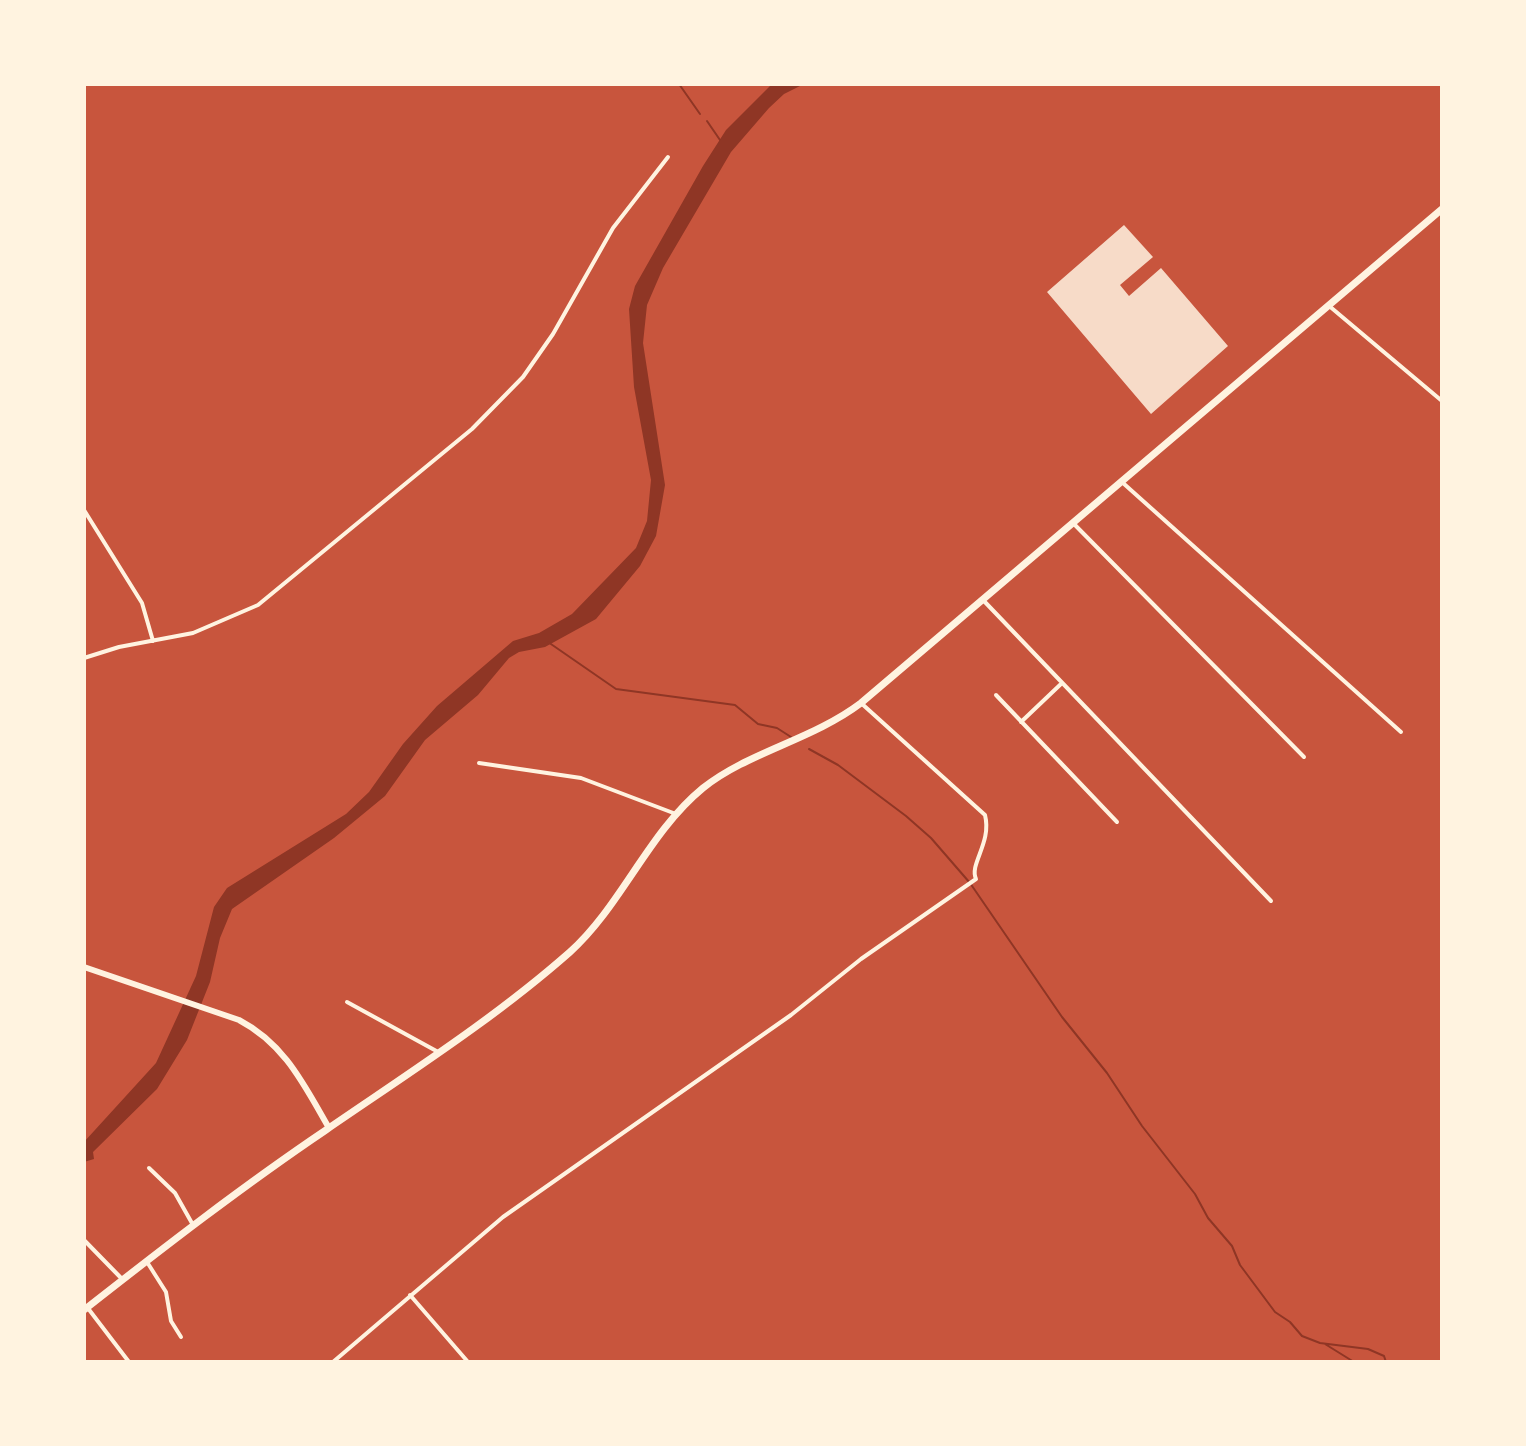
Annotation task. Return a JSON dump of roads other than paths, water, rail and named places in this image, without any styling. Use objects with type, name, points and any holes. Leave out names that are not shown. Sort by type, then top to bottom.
[{"type":"main road","points":[[86,1309],[329,1128],[441,1053],[569,952],[592,927],[676,814],[719,777],[809,736],[861,703],[1442,209]]},
{"type":"main road","points":[[84,967],[249,1025],[273,1044],[310,1090],[329,1128]]},
{"type":"street","points":[[84,658],[119,647],[184,636],[238,617],[295,577],[490,413],[523,377],[560,321],[613,228],[668,157]]},
{"type":"street","points":[[1328,305],[1442,401]]},
{"type":"street","points":[[1120,481],[1401,732]]},
{"type":"street","points":[[84,510],[142,603],[153,642]]},
{"type":"street","points":[[1073,523],[1304,757]]},
{"type":"street","points":[[983,600],[1271,901]]},
{"type":"street","points":[[1021,722],[1062,683]]},
{"type":"street","points":[[996,695],[1117,822]]},
{"type":"street","points":[[333,1362],[512,1210],[791,1015],[861,959],[975,880],[974,866],[985,847],[988,832],[985,815],[861,703]]},
{"type":"street","points":[[479,763],[581,778],[676,814]]},
{"type":"street","points":[[347,1002],[441,1053]]},
{"type":"street","points":[[149,1168],[175,1193],[195,1227]]},
{"type":"street","points":[[84,1240],[123,1280]]},
{"type":"street","points":[[147,1262],[166,1292],[171,1321],[181,1337]]},
{"type":"street","points":[[410,1295],[468,1362]]},
{"type":"street","points":[[86,1309],[129,1362]]},
{"type":"waterway","points":[[679,84],[700,114]]},
{"type":"waterway","points":[[707,121],[720,140]]},
{"type":"waterway","points":[[548,642],[616,689],[735,705],[758,724],[777,728],[791,737]]},
{"type":"waterway","points":[[809,749],[838,765],[906,816],[931,838],[970,883],[1062,1017],[1107,1073],[1142,1126],[1195,1194],[1208,1218],[1232,1246],[1240,1265],[1275,1312],[1290,1322],[1302,1336],[1320,1343],[1368,1349],[1384,1356],[1386,1362]]},
{"type":"waterway","points":[[1325,1344],[1354,1362]]}]
